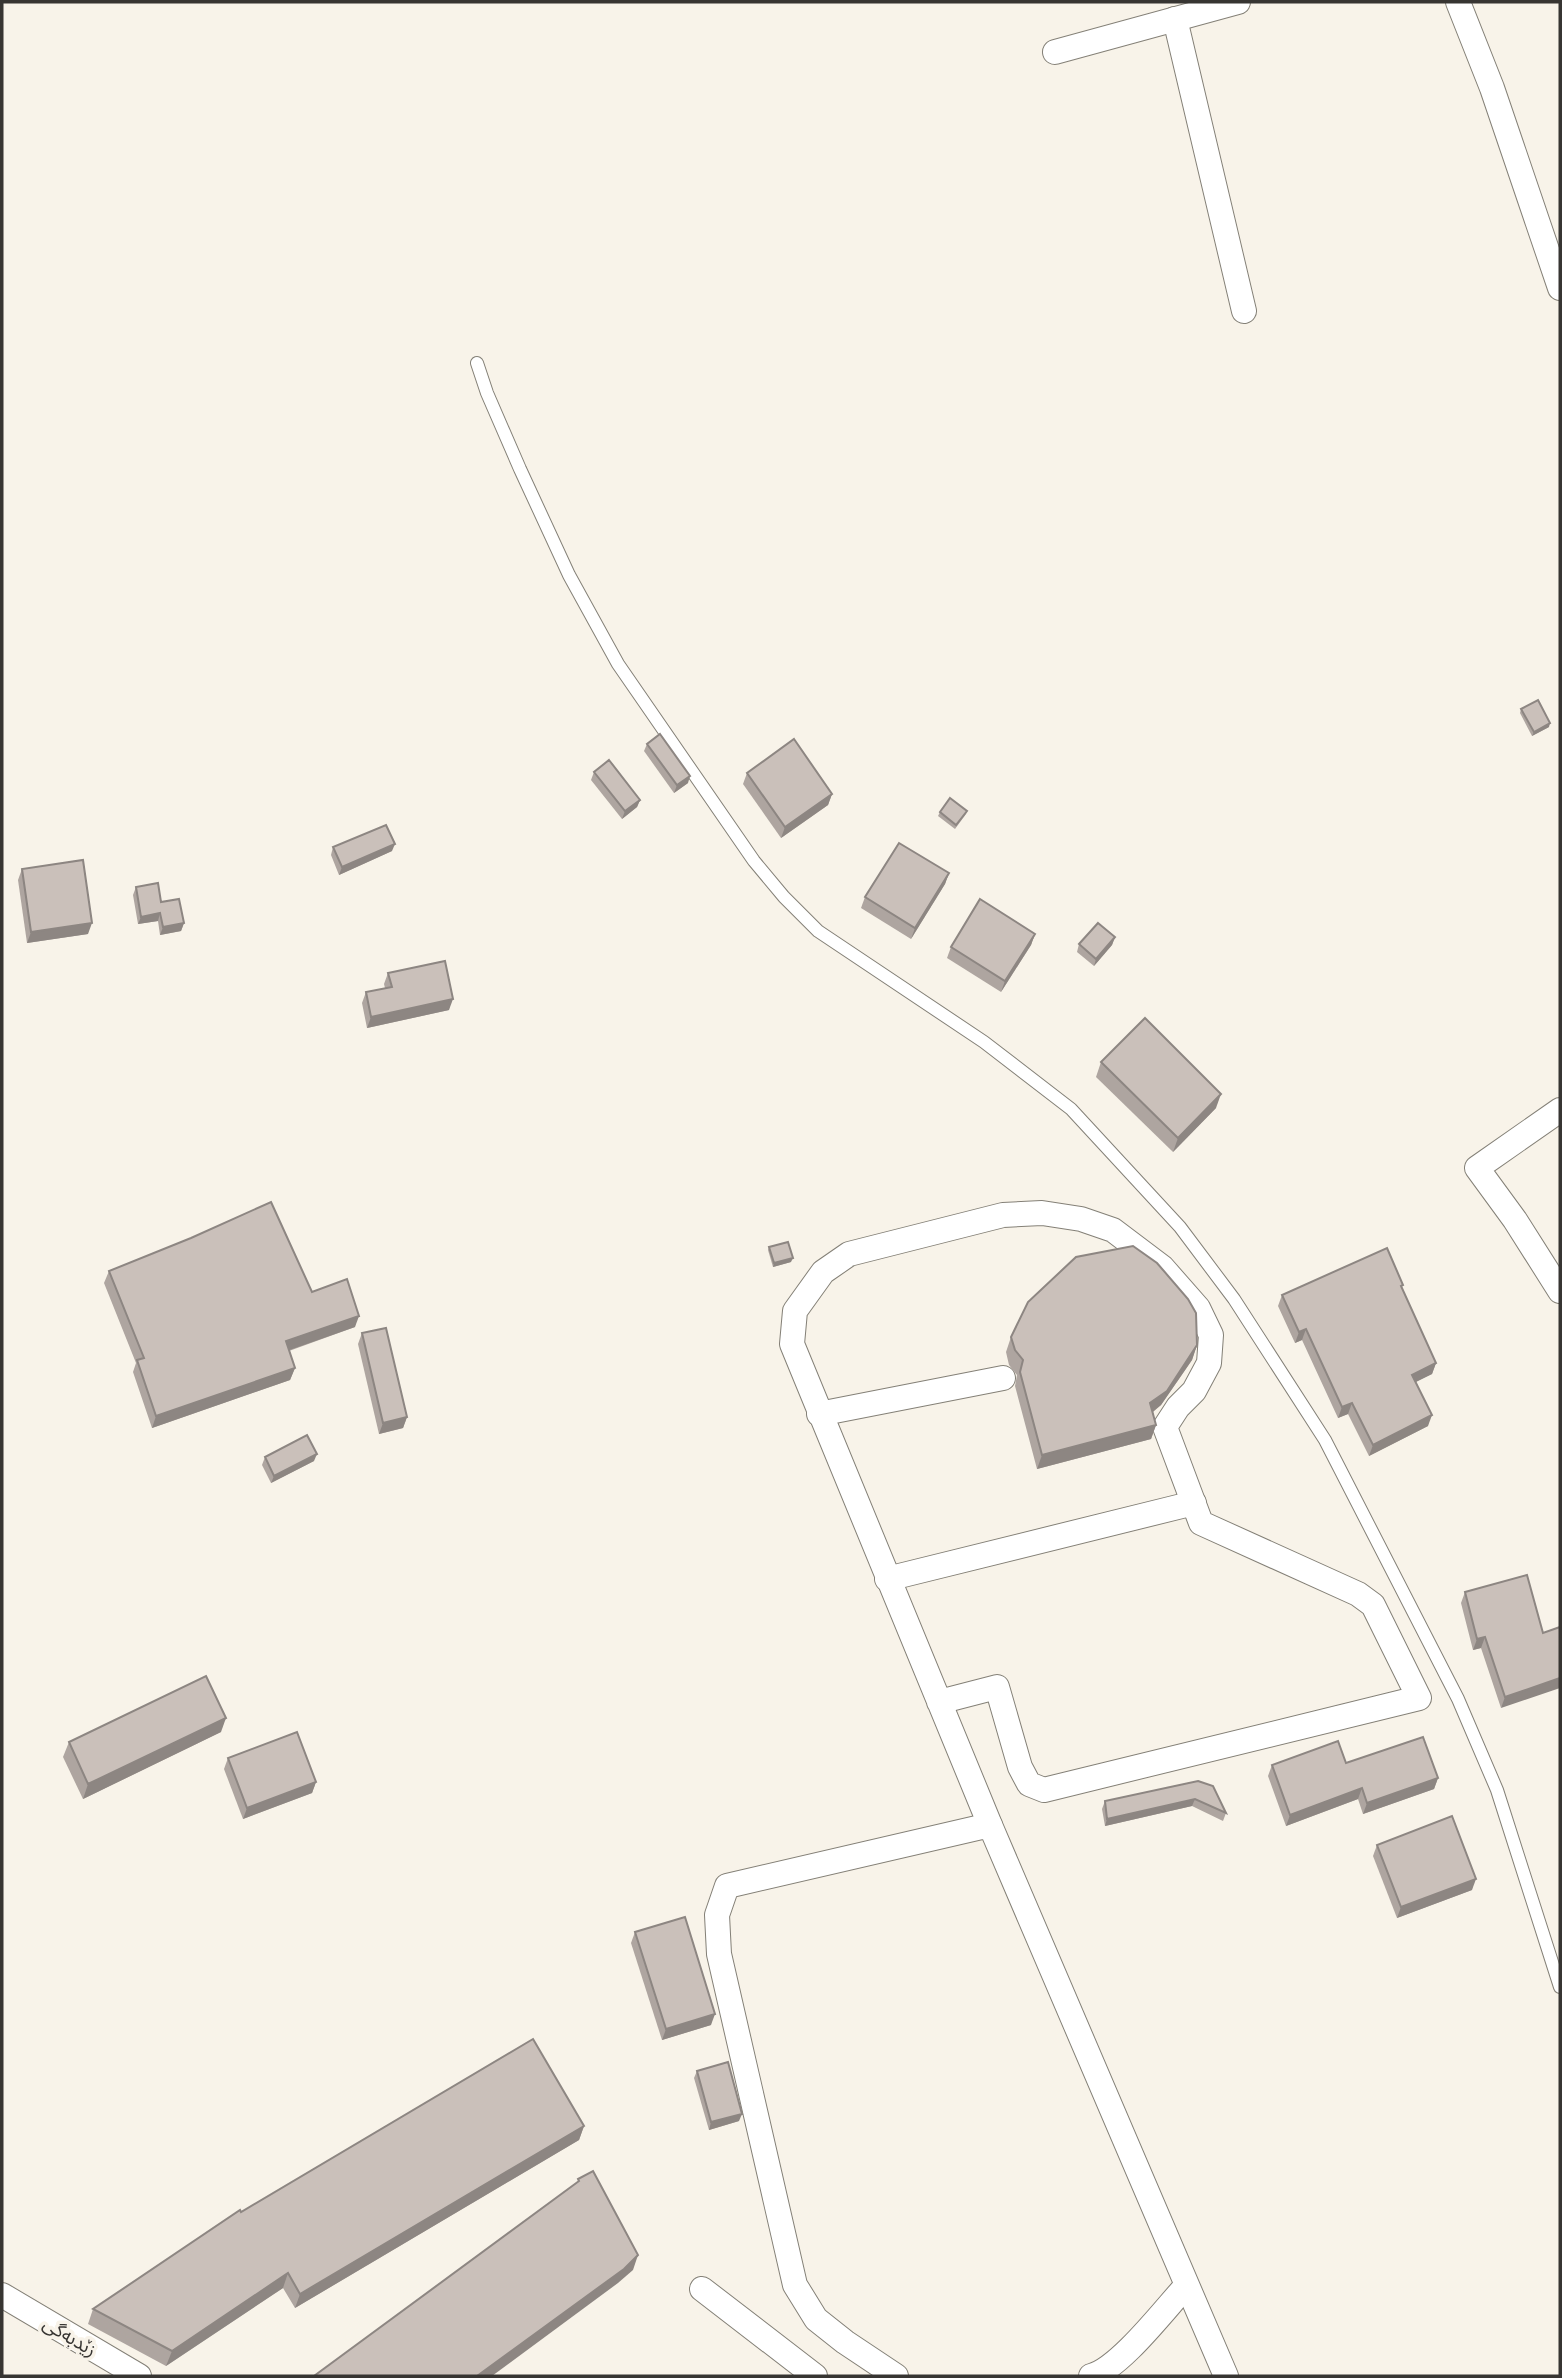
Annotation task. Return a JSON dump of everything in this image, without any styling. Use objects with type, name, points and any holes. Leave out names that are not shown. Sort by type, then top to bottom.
[{"type":"street","points":[[1055,52],[1238,2]]},
{"type":"street","points":[[1458,2],[1492,88],[1560,288]]},
{"type":"street","points":[[1175,19],[1244,311]]},
{"type":"street","points":[[1560,1110],[1477,1168],[1515,1220],[1560,1291]]},
{"type":"street","points":[[939,1702],[997,1687],[1020,1767],[1029,1784],[1044,1790],[1419,1698],[1373,1605],[1358,1594],[1201,1523],[1166,1427],[1178,1407],[1194,1391],[1209,1363],[1211,1335],[1198,1308],[1162,1267],[1113,1230],[1081,1219],[1042,1213],[1003,1215],[849,1254],[823,1272],[795,1311],[792,1344],[818,1414],[990,1825],[1226,2376]]},
{"type":"street","points":[[818,1414],[1003,1378]]},
{"type":"street","points":[[887,1579],[1194,1503]]},
{"type":"street","points":[[896,2376],[816,2319],[795,2285],[719,1954],[717,1915],[727,1886],[990,1825]]},
{"type":"street","points":[[1091,2376],[1098,2374],[1120,2357],[1186,2286]]},
{"type":"street","points":[[702,2289],[815,2376]]},
{"type":"street","name":"زێدبەگی","points":[[2,2295],[139,2376]]},
{"type":"lane","points":[[477,363],[487,393],[569,575],[618,664],[702,789],[783,897],[818,931],[984,1042],[1071,1110],[1180,1227],[1234,1299],[1325,1440],[1458,1699],[1497,1790],[1560,1987]]},
{"type":"building","points":[[1538,700],[1550,723],[1534,732],[1521,709]]},
{"type":"building","points":[[660,734],[690,776],[677,785],[647,744]]},
{"type":"building","points":[[794,739],[832,794],[785,827],[747,773]]},
{"type":"building","points":[[609,760],[640,800],[625,811],[594,772]]},
{"type":"building","points":[[950,798],[967,811],[956,825],[940,812]]},
{"type":"building","points":[[386,825],[395,844],[342,867],[333,847]]},
{"type":"building","points":[[899,843],[949,873],[915,928],[865,897]]},
{"type":"building","points":[[83,860],[92,923],[31,932],[22,869]]},
{"type":"building","points":[[158,883],[161,902],[179,899],[184,923],[163,927],[160,913],[141,917],[136,887]]},
{"type":"building","points":[[980,899],[1035,934],[1005,981],[951,947]]},
{"type":"building","points":[[1098,923],[1115,937],[1096,959],[1079,944]]},
{"type":"building","points":[[445,961],[453,999],[371,1017],[366,992],[392,987],[388,973]]},
{"type":"building","points":[[1145,1018],[1221,1094],[1178,1138],[1101,1062]]},
{"type":"building","points":[[271,1202],[312,1292],[347,1279],[359,1316],[286,1341],[295,1368],[156,1416],[137,1360],[144,1358],[109,1271]]},
{"type":"building","points":[[788,1242],[793,1258],[774,1263],[769,1247]]},
{"type":"building","points":[[1133,1246],[1157,1263],[1188,1299],[1196,1313],[1197,1345],[1167,1391],[1150,1403],[1156,1425],[1042,1455],[1020,1372],[1023,1360],[1015,1350],[1011,1337],[1028,1302],[1076,1257]]},
{"type":"building","points":[[1387,1248],[1436,1363],[1412,1375],[1432,1415],[1373,1445],[1352,1403],[1342,1407],[1306,1329],[1299,1332],[1282,1295]]},
{"type":"building","points":[[386,1328],[407,1417],[383,1423],[362,1333]]},
{"type":"building","points":[[307,1435],[317,1454],[274,1476],[265,1457]]},
{"type":"building","points":[[1527,1575],[1543,1633],[1560,1627],[1560,1678],[1505,1697],[1485,1637],[1477,1639],[1465,1592]]},
{"type":"building","points":[[206,1676],[226,1718],[88,1784],[69,1742]]},
{"type":"building","points":[[297,1732],[316,1782],[247,1808],[228,1758]]},
{"type":"building","points":[[1423,1737],[1438,1778],[1367,1803],[1362,1788],[1290,1815],[1272,1765],[1338,1741],[1346,1763]]},
{"type":"building","points":[[1198,1781],[1213,1786],[1226,1813],[1195,1799],[1107,1819],[1105,1801]]},
{"type":"building","points":[[1452,1816],[1476,1879],[1401,1907],[1377,1845]]},
{"type":"building","points":[[685,1917],[715,2014],[666,2029],[635,1932]]},
{"type":"building","points":[[533,2039],[584,2126],[300,2294],[288,2273],[172,2351],[93,2309],[240,2210],[241,2212]]},
{"type":"building","points":[[728,2062],[742,2114],[711,2122],[697,2071]]},
{"type":"building","points":[[593,2171],[638,2255],[624,2269],[477,2376],[314,2376],[579,2181],[578,2179]]}]
